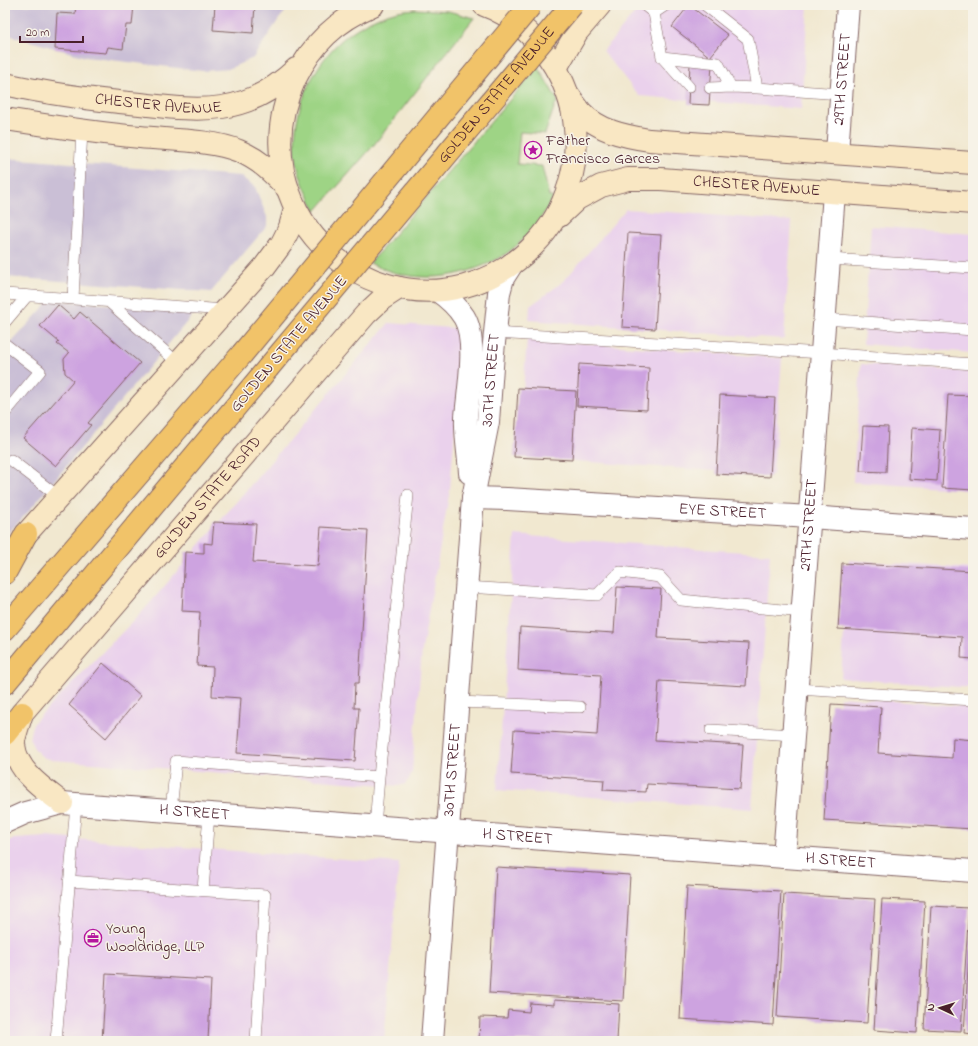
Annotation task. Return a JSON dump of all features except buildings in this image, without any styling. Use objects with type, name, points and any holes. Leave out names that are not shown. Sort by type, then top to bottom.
[{"type":"highway","name":"GOLDEN STATE AVENUE","points":[[5,629],[242,354],[531,5]]},
{"type":"highway","name":"GOLDEN STATE AVENUE","points":[[5,683],[572,5]]},
{"type":"highway","points":[[5,573],[26,534]]},
{"type":"highway","points":[[5,734],[22,713]]},
{"type":"main road","points":[[372,5],[355,13],[334,27],[316,44],[302,64],[288,93],[281,124],[280,156],[287,188],[295,209],[309,232],[327,252],[349,268],[373,280],[399,288],[418,291],[438,291],[458,288],[495,275],[528,252],[542,237],[553,221],[565,197],[573,172],[576,146],[574,120],[568,94]]},
{"type":"main road","points":[[484,5],[510,12],[543,49],[556,68],[568,94],[581,112],[594,123],[615,134],[649,140],[837,152],[973,163]]},
{"type":"main road","points":[[556,68],[577,32],[600,5]]},
{"type":"main road","name":"CHESTER AVENUE","points":[[5,84],[90,99],[189,108],[221,107],[244,102],[269,90],[287,78],[302,64]]},
{"type":"main road","points":[[5,120],[82,131],[214,144],[238,150],[257,160],[269,168],[287,188]]},
{"type":"main road","name":"CHESTER AVENUE","points":[[553,221],[577,199],[601,186],[628,179],[661,179],[973,203]]},
{"type":"main road","points":[[26,534],[265,266],[282,243],[290,228],[295,209]]},
{"type":"main road","name":"GOLDEN STATE ROAD","points":[[22,713],[366,314],[382,299],[399,288]]},
{"type":"main road","points":[[22,713],[14,744],[18,760],[26,773],[69,804]]},
{"type":"street","name":"29TH STREET","points":[[837,152],[848,5]]},
{"type":"street","name":"29TH STREET","points":[[784,857],[834,193]]},
{"type":"street","name":"30TH STREET","points":[[432,1041],[472,498],[488,422],[499,293],[503,278],[512,264]]},
{"type":"street","name":"30TH STREET","points":[[438,291],[454,303],[464,317],[470,330],[471,351],[466,420],[472,498]]},
{"type":"street","name":"EYE STREET","points":[[472,498],[810,517],[973,530]]},
{"type":"street","points":[[5,557],[26,534]]},
{"type":"street","points":[[5,822],[25,813],[69,804]]},
{"type":"street","name":"H STREET","points":[[69,804],[973,871]]},
{"type":"lane","points":[[644,5],[654,13],[662,57],[689,87]]},
{"type":"lane","points":[[654,13],[666,5]]},
{"type":"lane","points":[[705,5],[748,39],[757,88]]},
{"type":"lane","points":[[662,57],[718,63],[731,87]]},
{"type":"lane","points":[[710,88],[757,88],[841,94]]},
{"type":"lane","points":[[72,299],[82,131]]},
{"type":"lane","points":[[829,259],[973,268]]},
{"type":"lane","points":[[5,294],[225,310]]},
{"type":"lane","points":[[5,322],[27,296]]},
{"type":"lane","points":[[109,302],[178,363]]},
{"type":"lane","points":[[825,319],[973,330]]},
{"type":"lane","points":[[495,333],[822,353],[973,364]]},
{"type":"lane","points":[[5,344],[40,372],[5,413]]},
{"type":"lane","points":[[7,460],[59,496]]},
{"type":"lane","points":[[376,826],[379,777],[408,495]]},
{"type":"lane","points":[[466,587],[597,595],[620,572],[660,577],[681,600],[803,612]]},
{"type":"lane","points":[[797,689],[973,700]]},
{"type":"lane","points":[[458,702],[580,707]]},
{"type":"lane","points":[[711,730],[794,735]]},
{"type":"lane","points":[[171,811],[176,761],[379,777]]},
{"type":"lane","points":[[56,1041],[69,881],[69,804]]},
{"type":"lane","points":[[203,890],[209,814]]},
{"type":"lane","points":[[69,881],[265,895],[256,1041]]},
{"type":"shaded area","points":[[5,5],[291,5],[279,19],[253,58],[228,69],[203,71],[86,57],[5,34]]},
{"type":"shaded area","points":[[641,5],[808,5],[801,109],[639,96],[603,51]]},
{"type":"shaded area","points":[[5,158],[240,176],[255,187],[267,217],[267,226],[211,292],[5,277]]},
{"type":"shaded area","points":[[626,209],[792,221],[784,339],[529,320],[530,306],[563,282]]},
{"type":"shaded area","points":[[871,226],[973,234],[973,353],[863,344]]},
{"type":"shaded area","points":[[50,300],[196,311],[28,512],[5,536],[5,350]]},
{"type":"shaded area","points":[[389,323],[463,329],[450,489],[422,650],[412,772],[405,784],[398,786],[53,760],[45,758],[39,754],[31,742],[30,734],[32,726],[36,720],[145,609]]},
{"type":"shaded area","points":[[527,339],[782,358],[773,475],[518,457]]},
{"type":"shaded area","points":[[861,364],[973,372],[973,490],[853,482]]},
{"type":"shaded area","points":[[515,535],[770,554],[752,809],[497,790]]},
{"type":"shaded area","points":[[849,560],[973,569],[973,688],[841,678]]},
{"type":"shaded area","points":[[840,697],[973,707],[973,825],[831,815]]},
{"type":"shaded area","points":[[46,837],[399,863],[384,1041],[5,1041],[5,841]]},
{"type":"green space","points":[[415,9],[448,11],[474,18],[373,146],[316,211],[299,172],[295,152],[299,111],[306,91],[316,72],[328,55],[342,40],[369,21],[378,17],[397,11]]},
{"type":"green space","points":[[538,67],[558,101],[555,105],[545,134],[520,132],[517,164],[542,166],[549,196],[553,198],[531,231],[509,252],[501,257],[469,271],[453,275],[419,277],[402,275],[370,263]]},
{"type":"place","name":"Father Francisco Garces","points":[[533,150]]},
{"type":"place","name":"Young Wooldridge, LLP","points":[[93,938]]}]
